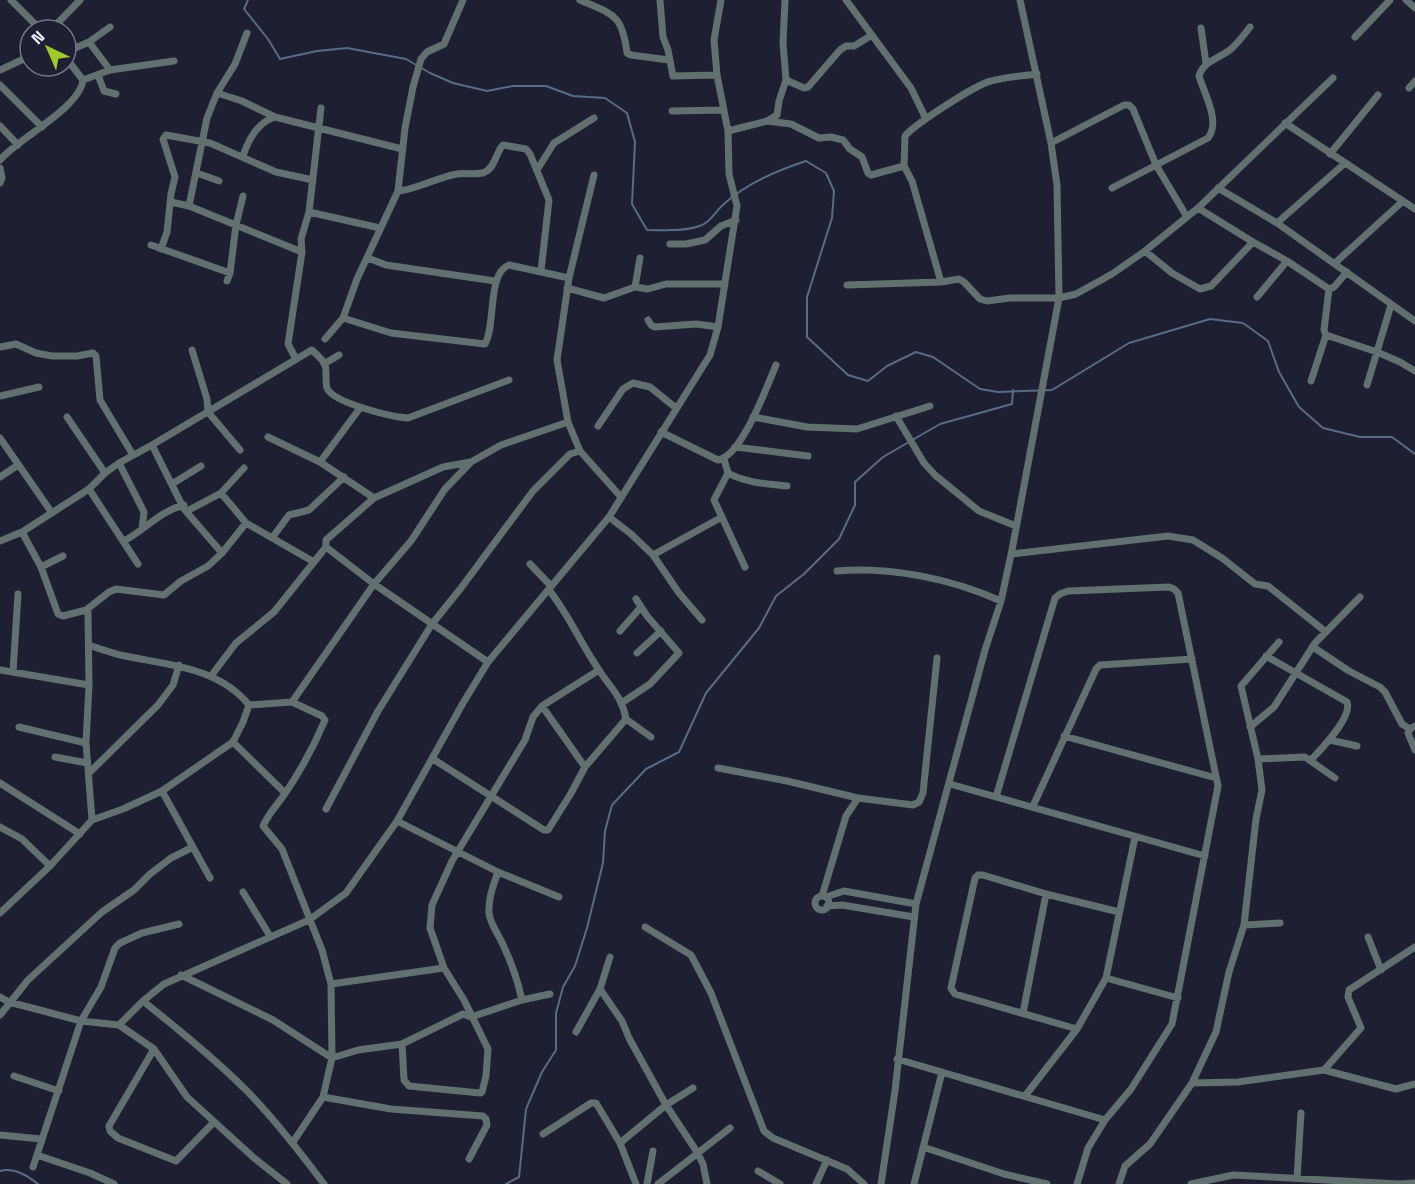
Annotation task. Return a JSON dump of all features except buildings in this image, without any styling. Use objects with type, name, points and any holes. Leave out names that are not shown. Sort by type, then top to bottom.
[{"type":"street","points":[[63,18],[80,0]]},
{"type":"street","points":[[325,339],[343,318],[357,279],[398,191],[402,149],[413,87],[421,58],[426,52],[444,44],[463,0]]},
{"type":"street","points":[[580,0],[613,14],[625,34],[627,53],[669,60]]},
{"type":"street","points":[[660,0],[663,37],[673,76],[717,75]]},
{"type":"street","points":[[119,1025],[164,984],[309,920],[346,893],[397,821],[488,662],[609,516],[710,355],[718,327],[737,206],[729,174],[728,131],[717,75],[714,40],[721,0]]},
{"type":"street","points":[[728,131],[767,121],[777,115],[786,80],[783,44],[785,0]]},
{"type":"street","points":[[846,0],[911,88],[927,119]]},
{"type":"street","points":[[881,1184],[895,1091],[916,904],[985,650],[1001,601],[1059,298],[1057,185],[1051,143],[1021,0]]},
{"type":"street","points":[[1355,37],[1390,0]]},
{"type":"street","points":[[1406,0],[1415,8]]},
{"type":"street","points":[[15,1],[30,18]]},
{"type":"street","points":[[78,47],[90,42],[110,27]]},
{"type":"street","points":[[1112,188],[1208,138],[1213,132],[1214,122],[1198,76],[1206,63],[1231,49],[1250,27]]},
{"type":"street","points":[[1201,28],[1206,63]]},
{"type":"street","points":[[189,206],[207,118],[217,93],[235,64],[247,33]]},
{"type":"street","points":[[786,80],[804,88],[808,87],[840,50],[846,46],[854,46],[872,35]]},
{"type":"street","points":[[90,42],[110,70]]},
{"type":"street","points":[[83,80],[110,70],[174,61]]},
{"type":"street","points":[[0,70],[18,62]]},
{"type":"street","points":[[78,74],[83,80]]},
{"type":"street","points":[[940,282],[912,181],[904,166],[905,136],[927,119],[983,84],[999,79],[1037,74]]},
{"type":"street","points":[[98,75],[104,91],[116,94]]},
{"type":"street","points":[[847,285],[940,282],[959,279],[980,299],[987,301],[1010,298],[1059,298],[1076,294],[1145,251],[1198,208],[1333,78]]},
{"type":"street","points":[[0,160],[42,127],[80,92],[83,80]]},
{"type":"street","points":[[1409,88],[1415,81]]},
{"type":"street","points":[[0,85],[42,127]]},
{"type":"street","points":[[217,93],[242,101],[275,117],[402,149]]},
{"type":"street","points":[[1330,154],[1378,95]]},
{"type":"street","points":[[1051,143],[1124,105],[1129,105],[1133,109],[1156,165],[1187,217]]},
{"type":"street","points":[[296,359],[288,344],[302,252],[301,239],[309,212],[314,180],[321,108]]},
{"type":"street","points":[[672,111],[724,110]]},
{"type":"street","points":[[243,156],[251,137],[270,118],[275,117]]},
{"type":"street","points":[[537,170],[554,143],[594,118]]},
{"type":"street","points":[[767,121],[791,124],[819,138],[831,137],[843,140],[850,149],[862,157],[871,175],[904,166]]},
{"type":"street","points":[[1285,123],[1415,209]]},
{"type":"street","points":[[0,126],[18,145]]},
{"type":"street","points":[[161,249],[167,232],[175,177],[164,137],[166,135],[201,142],[243,156],[276,172],[314,180]]},
{"type":"street","points":[[398,191],[405,191],[458,173],[484,173],[490,169],[503,145],[526,149],[549,200],[542,271]]},
{"type":"street","points":[[1277,223],[1345,163]]},
{"type":"street","points":[[0,168],[2,178],[0,183]]},
{"type":"street","points":[[197,173],[219,181]]},
{"type":"street","points":[[594,175],[569,278],[557,360],[568,422],[580,451],[621,497]]},
{"type":"street","points":[[1218,188],[1277,223],[1415,321]]},
{"type":"street","points":[[227,282],[243,196]]},
{"type":"street","points":[[1335,263],[1403,201]]},
{"type":"street","points":[[171,202],[189,206],[302,252]]},
{"type":"street","points":[[1198,208],[1329,289]]},
{"type":"street","points":[[309,212],[380,228]]},
{"type":"street","points":[[670,244],[686,244],[705,240],[722,226],[736,220]]},
{"type":"street","points":[[1145,251],[1172,273],[1200,289],[1205,289],[1211,286],[1253,242]]},
{"type":"street","points":[[151,245],[230,273]]},
{"type":"street","points":[[368,258],[386,265],[495,281]]},
{"type":"street","points":[[635,287],[640,258]]},
{"type":"street","points":[[1257,297],[1287,261]]},
{"type":"street","points":[[343,318],[391,333],[485,344],[494,300],[495,281],[503,268],[509,265],[569,278]]},
{"type":"street","points":[[1329,289],[1347,272]]},
{"type":"street","points":[[567,288],[604,298],[635,287],[648,289],[666,284],[725,284]]},
{"type":"street","points":[[1311,381],[1326,335],[1324,330],[1329,289]]},
{"type":"street","points":[[1367,385],[1391,305]]},
{"type":"street","points":[[648,320],[656,327],[696,324],[718,327]]},
{"type":"street","points":[[1326,335],[1377,352],[1415,371]]},
{"type":"street","points":[[0,347],[16,344],[36,353],[52,356],[77,356],[93,353],[96,356],[100,400],[133,455]]},
{"type":"street","points":[[192,350],[207,399],[208,412],[240,450]]},
{"type":"street","points":[[0,541],[22,532],[89,489],[118,463],[152,446],[312,350],[324,364],[328,390],[360,408],[392,417],[408,418],[509,380]]},
{"type":"street","points":[[324,364],[339,355]]},
{"type":"street","points":[[661,432],[718,459],[724,459],[735,447],[753,417],[776,365]]},
{"type":"street","points":[[598,426],[623,389],[633,383],[650,387],[676,408]]},
{"type":"street","points":[[0,396],[39,387]]},
{"type":"street","points":[[753,417],[807,427],[857,429],[930,406]]},
{"type":"street","points":[[320,462],[360,408]]},
{"type":"street","points":[[896,416],[924,463],[971,506],[1016,526]]},
{"type":"street","points":[[67,417],[105,473]]},
{"type":"street","points":[[292,702],[374,584],[411,541],[445,489],[471,462],[501,445],[568,422]]},
{"type":"street","points":[[268,437],[320,462],[374,498]]},
{"type":"street","points":[[0,438],[52,513]]},
{"type":"street","points":[[152,446],[185,508],[222,554]]},
{"type":"street","points":[[735,447],[808,456]]},
{"type":"street","points":[[326,809],[378,711],[432,624],[468,580],[533,491],[570,454],[580,451]]},
{"type":"street","points":[[724,459],[728,473],[714,500],[745,567]]},
{"type":"street","points":[[211,676],[236,643],[274,612],[326,547],[326,540],[374,498],[443,467],[471,462]]},
{"type":"street","points":[[118,463],[129,480],[147,521]]},
{"type":"street","points":[[0,477],[18,465]]},
{"type":"street","points":[[172,484],[201,466]]},
{"type":"street","points":[[124,541],[139,533],[147,521],[171,508],[185,508],[221,493],[244,468]]},
{"type":"street","points":[[728,473],[754,482],[788,486]]},
{"type":"street","points":[[272,538],[289,515],[309,510],[344,477]]},
{"type":"street","points":[[89,489],[138,564]]},
{"type":"street","points":[[221,493],[246,523],[314,562]]},
{"type":"street","points":[[609,516],[653,555],[678,593],[702,620]]},
{"type":"street","points":[[653,555],[722,517]]},
{"type":"street","points":[[22,532],[41,567],[58,614],[63,616],[86,610],[108,592],[116,589],[164,595],[222,554],[246,523]]},
{"type":"street","points":[[1011,554],[1149,537],[1168,536],[1193,540],[1222,558],[1255,584],[1268,586],[1326,632]]},
{"type":"street","points":[[326,547],[374,584],[488,662]]},
{"type":"street","points":[[41,567],[63,556]]},
{"type":"street","points":[[530,564],[550,588],[599,670],[623,702],[626,719],[651,737]]},
{"type":"street","points":[[837,571],[863,568],[898,572],[975,589],[1001,601]]},
{"type":"street","points":[[996,797],[1052,605],[1060,594],[1068,591],[1168,587],[1174,589],[1178,593],[1218,786],[1172,1023],[1131,1089],[1105,1120],[1088,1148],[1077,1184]]},
{"type":"street","points":[[13,672],[18,594]]},
{"type":"street","points":[[1250,727],[1274,707],[1313,647],[1360,597]]},
{"type":"street","points":[[623,702],[650,684],[679,652],[636,599]]},
{"type":"street","points":[[620,631],[641,607]]},
{"type":"street","points":[[86,610],[88,612],[89,645],[86,743],[92,820]]},
{"type":"street","points":[[637,653],[661,631]]},
{"type":"street","points":[[1119,1184],[1125,1166],[1150,1144],[1192,1083],[1216,1032],[1229,972],[1244,925],[1256,819],[1262,790],[1258,759],[1241,686],[1279,642]]},
{"type":"street","points":[[89,645],[119,655],[179,665],[211,676],[240,694],[249,705]]},
{"type":"street","points":[[1313,647],[1385,692],[1402,724],[1413,727],[1409,736],[1415,750]]},
{"type":"street","points":[[1266,656],[1347,702],[1348,710],[1330,740],[1311,760]]},
{"type":"street","points":[[718,768],[858,798],[913,805],[920,802],[923,793],[937,658]]},
{"type":"street","points":[[1033,806],[1064,736],[1100,664],[1192,659]]},
{"type":"street","points":[[90,773],[158,705],[173,685],[179,665]]},
{"type":"street","points":[[0,669],[89,685]]},
{"type":"street","points":[[402,1044],[404,1080],[409,1086],[482,1092],[488,1049],[464,1000],[444,968],[430,928],[432,905],[452,861],[525,740],[533,717],[542,706],[599,670]]},
{"type":"street","points":[[249,705],[292,702],[322,716],[325,720],[315,743],[263,826],[282,849],[322,950],[331,984],[332,1058],[322,1096],[293,1142]]},
{"type":"street","points":[[0,913],[50,866],[92,820],[162,791],[233,742],[249,705]]},
{"type":"street","points":[[542,706],[585,767]]},
{"type":"street","points":[[433,759],[544,830],[548,830],[585,767],[626,719]]},
{"type":"street","points":[[19,727],[86,743]]},
{"type":"street","points":[[1064,736],[1216,778]]},
{"type":"street","points":[[1330,740],[1357,746]]},
{"type":"street","points":[[233,742],[285,794]]},
{"type":"street","points":[[55,757],[87,763]]},
{"type":"street","points":[[1258,759],[1305,757],[1335,778]]},
{"type":"street","points":[[0,783],[80,834]]},
{"type":"street","points":[[950,784],[1205,856]]},
{"type":"street","points":[[162,791],[210,878]]},
{"type":"street","points":[[824,896],[846,816],[858,798]]},
{"type":"street","points":[[397,821],[498,872],[559,897]]},
{"type":"street","points":[[0,827],[22,839],[50,866]]},
{"type":"street","points":[[1025,1096],[1077,1029],[1106,978],[1135,837]]},
{"type":"street","points":[[0,1016],[28,980],[102,912],[134,890],[171,858],[193,847]]},
{"type":"street","points":[[498,872],[491,890],[489,916],[515,974],[522,1000]]},
{"type":"street","points":[[1077,1029],[955,994],[951,988],[975,878],[983,875],[1119,912]]},
{"type":"street","points":[[914,917],[842,905],[827,906],[821,909],[816,905],[816,899],[844,891],[916,904]]},
{"type":"street","points":[[243,892],[270,936]]},
{"type":"street","points":[[1023,1013],[1046,894]]},
{"type":"street","points":[[824,896],[828,900],[827,906]]},
{"type":"street","points":[[1244,925],[1280,923]]},
{"type":"street","points":[[33,1167],[81,1021],[101,987],[115,948],[120,943],[142,933],[179,924]]},
{"type":"street","points":[[645,927],[691,955],[711,993],[764,1131],[773,1138],[847,1169],[864,1184]]},
{"type":"street","points":[[1368,937],[1381,970]]},
{"type":"street","points":[[1324,1071],[1361,1029],[1348,997],[1349,990],[1415,948]]},
{"type":"street","points":[[576,1032],[600,989],[610,957]]},
{"type":"street","points":[[331,984],[444,968]]},
{"type":"street","points":[[182,975],[273,1020],[332,1058],[358,1050],[402,1044],[463,1014],[471,1017],[522,1000],[550,994]]},
{"type":"street","points":[[1106,978],[1178,998]]},
{"type":"street","points":[[600,989],[622,1021],[666,1106],[697,1152],[703,1164],[707,1184]]},
{"type":"street","points":[[0,997],[9,1002],[81,1021],[119,1025],[154,1049],[187,1097],[254,1158],[287,1184]]},
{"type":"street","points":[[143,1001],[247,1091],[293,1142],[324,1184]]},
{"type":"street","points":[[154,1049],[109,1126],[110,1131],[118,1138],[176,1161],[214,1122]]},
{"type":"street","points":[[897,1059],[1105,1120]]},
{"type":"street","points":[[1192,1083],[1238,1082],[1324,1071],[1415,1092]]},
{"type":"street","points":[[914,1184],[942,1072]]},
{"type":"street","points":[[14,1076],[59,1091]]},
{"type":"street","points":[[1404,1089],[1415,1084]]},
{"type":"street","points":[[620,1143],[666,1106],[693,1088]]},
{"type":"street","points":[[322,1096],[391,1109],[483,1116],[488,1125],[469,1159]]},
{"type":"street","points":[[543,1134],[591,1103],[596,1103],[620,1143],[636,1184]]},
{"type":"street","points":[[1297,1178],[1301,1113]]},
{"type":"street","points":[[658,1184],[730,1128]]},
{"type":"street","points":[[0,1135],[41,1139]]},
{"type":"street","points":[[923,1147],[1004,1174],[1047,1184]]},
{"type":"street","points":[[647,1184],[653,1151]]},
{"type":"street","points":[[37,1155],[90,1173],[114,1184]]},
{"type":"street","points":[[816,1184],[827,1160]]},
{"type":"street","points":[[758,1171],[780,1184]]},
{"type":"street","points":[[1000,1184],[1004,1174]]},
{"type":"street","points":[[1191,1184],[1233,1175],[1415,1183]]},
{"type":"waterway","points":[[248,0],[244,9],[268,39],[280,59],[317,51],[347,48],[406,59],[453,83],[487,91],[513,86],[546,86],[573,96],[605,98],[627,113],[635,142],[632,204],[647,230],[682,230],[702,225],[743,189],[774,173],[806,161],[826,173],[834,191],[832,218],[807,297],[807,337],[848,375],[868,381],[887,366],[916,352],[933,357],[980,389],[998,392],[1052,390],[1129,343],[1210,319],[1243,323],[1268,341],[1279,372],[1299,407],[1323,428],[1360,437],[1392,437],[1415,454]]},
{"type":"waterway","points":[[506,1184],[519,1177],[526,1109],[542,1072],[556,1050],[556,1013],[563,987],[575,966],[587,928],[603,863],[605,831],[612,805],[646,769],[679,752],[706,693],[759,628],[776,596],[804,574],[839,539],[855,505],[855,482],[883,457],[940,424],[1012,404],[1013,390]]},
{"type":"waterway","points":[[0,1171],[10,1170],[20,1173],[38,1184]]}]
